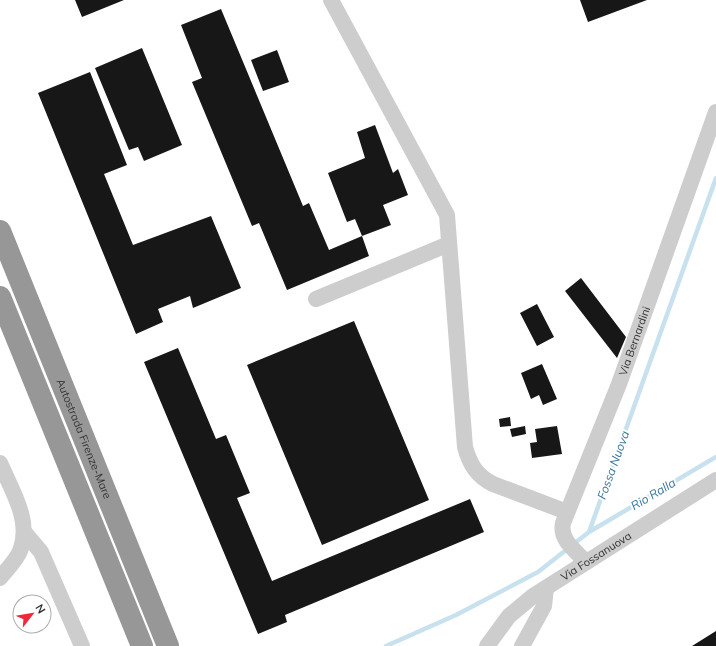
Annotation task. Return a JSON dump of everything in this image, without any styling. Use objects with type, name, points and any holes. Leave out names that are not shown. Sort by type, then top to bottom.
[{"type":"highway","name":"Autostrada Firenze-Mare","points":[[0,231],[168,646]]},
{"type":"highway","points":[[0,297],[142,646]]},
{"type":"street","points":[[331,0],[447,215],[465,447],[471,466],[484,480],[567,512]]},
{"type":"street","name":"Via Bernardini","points":[[577,553],[564,536],[562,528],[567,512],[619,384],[716,112]]},
{"type":"street","points":[[316,299],[449,244]]},
{"type":"street","points":[[0,464],[22,514],[25,533],[20,552],[0,578]]},
{"type":"street","name":"Via Fossanuova","points":[[487,646],[509,616],[521,604],[546,588],[577,553],[679,502],[716,480]]},
{"type":"street","points":[[25,533],[41,552],[82,646]]},
{"type":"street","points":[[522,646],[544,606],[546,588]]},
{"type":"building","points":[[75,0],[124,0],[82,17]]},
{"type":"building","points":[[580,0],[647,0],[588,22]]},
{"type":"building","points":[[221,9],[303,206],[309,203],[329,250],[362,236],[369,256],[287,290],[259,223],[252,226],[192,82],[202,78],[181,25]]},
{"type":"building","points":[[142,48],[182,145],[144,161],[138,147],[129,150],[95,68]]},
{"type":"building","points":[[277,50],[289,82],[263,91],[251,60]]},
{"type":"building","points":[[90,72],[127,165],[104,174],[133,245],[211,216],[241,288],[193,308],[190,296],[158,309],[163,322],[136,334],[38,93]]},
{"type":"building","points":[[375,125],[393,173],[398,169],[408,195],[383,205],[391,225],[362,236],[355,219],[347,222],[328,173],[365,158],[357,132]]},
{"type":"building","points":[[581,278],[626,337],[617,358],[565,291]]},
{"type":"building","points":[[537,304],[554,337],[537,346],[520,313]]},
{"type":"building","points":[[354,321],[429,500],[322,545],[247,365]]},
{"type":"building","points":[[178,348],[216,439],[226,435],[250,493],[237,498],[272,581],[470,499],[484,532],[285,615],[287,622],[258,634],[144,362]]},
{"type":"building","points":[[542,364],[557,399],[543,405],[539,395],[531,399],[521,373]]},
{"type":"building","points":[[510,417],[511,426],[500,427],[499,419]]},
{"type":"building","points":[[525,426],[526,434],[512,437],[510,429]]},
{"type":"building","points":[[557,426],[562,454],[532,458],[530,443],[537,442],[535,429]]},
{"type":"building","points":[[716,631],[716,646],[692,646]]},
{"type":"waterway","name":"Fossa Nuova","points":[[386,646],[456,615],[538,572],[589,532],[716,178]]},
{"type":"waterway","name":"Rio Ralla","points":[[589,532],[716,457]]}]
